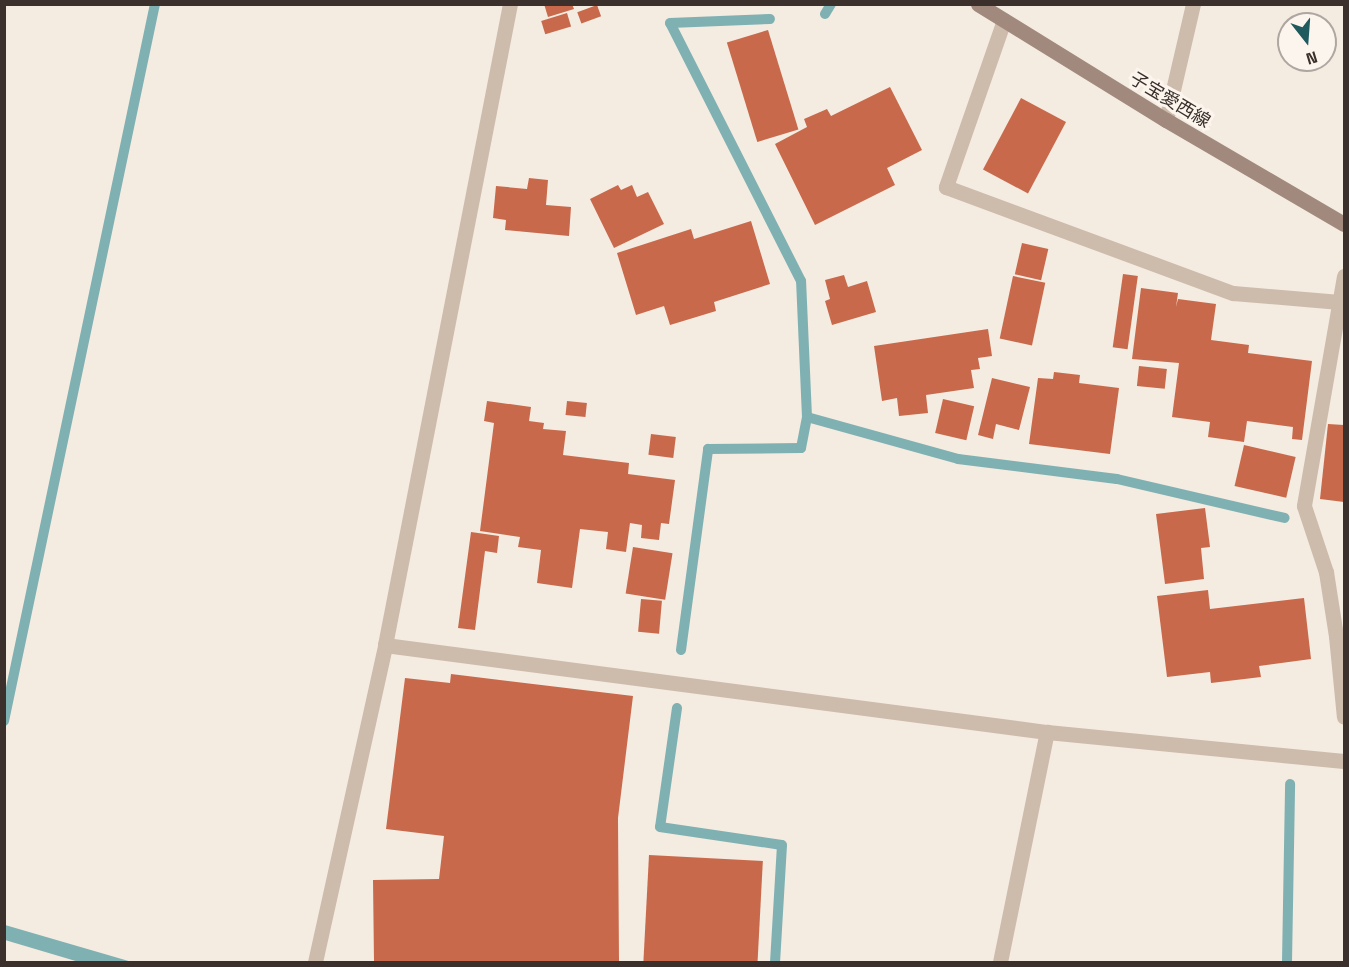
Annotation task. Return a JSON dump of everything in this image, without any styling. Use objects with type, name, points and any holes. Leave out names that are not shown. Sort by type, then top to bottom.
[{"type":"main road","name":"子宝愛西線","points":[[978,4],[1166,120],[1344,224]]},
{"type":"street","points":[[315,963],[386,645],[510,4]]},
{"type":"street","points":[[1166,120],[1193,4]]},
{"type":"street","points":[[1004,20],[946,187],[1233,293],[1340,302]]},
{"type":"street","points":[[1344,276],[1304,506],[1326,572],[1336,636],[1344,717]]},
{"type":"street","points":[[386,645],[1047,732],[1344,761]]},
{"type":"street","points":[[1000,963],[1047,732]]},
{"type":"water","points":[[5,925],[132,962],[79,962],[5,940]]},
{"type":"building","points":[[544,4],[572,4],[574,9],[548,17]]},
{"type":"building","points":[[597,5],[601,16],[581,23],[577,12]]},
{"type":"building","points":[[567,13],[571,26],[545,34],[541,21]]},
{"type":"building","points":[[768,30],[798,129],[757,142],[727,43]]},
{"type":"building","points":[[890,87],[922,150],[887,168],[895,185],[815,225],[775,144],[807,127],[804,119],[827,109],[831,116]]},
{"type":"building","points":[[1021,98],[1066,122],[1028,193],[983,170]]},
{"type":"building","points":[[529,178],[548,180],[546,205],[571,207],[569,236],[505,230],[506,220],[493,218],[496,186],[527,189]]},
{"type":"building","points":[[618,185],[621,190],[632,185],[637,197],[648,192],[664,224],[614,248],[590,199]]},
{"type":"building","points":[[751,221],[770,284],[714,302],[716,311],[670,325],[664,306],[636,315],[617,253],[691,229],[694,239]]},
{"type":"building","points":[[1022,243],[1048,249],[1041,280],[1015,274]]},
{"type":"building","points":[[1123,274],[1138,276],[1128,349],[1113,347]]},
{"type":"building","points":[[844,275],[848,287],[867,281],[876,312],[832,325],[825,301],[830,299],[825,280]]},
{"type":"building","points":[[1013,276],[1045,283],[1032,345],[1000,339]]},
{"type":"building","points":[[1141,288],[1178,293],[1176,307],[1178,299],[1216,304],[1211,340],[1249,345],[1248,353],[1312,361],[1302,440],[1292,439],[1293,427],[1247,421],[1244,442],[1208,437],[1210,422],[1172,417],[1179,363],[1132,359]]},
{"type":"building","points":[[988,329],[992,356],[978,358],[980,369],[971,370],[974,388],[926,395],[928,413],[899,416],[897,398],[882,401],[874,346]]},
{"type":"building","points":[[1139,366],[1167,369],[1165,389],[1137,386]]},
{"type":"building","points":[[1054,372],[1080,375],[1079,383],[1119,388],[1110,454],[1029,444],[1038,378],[1053,379]]},
{"type":"building","points":[[992,378],[1030,387],[1019,430],[996,424],[993,439],[978,435]]},
{"type":"building","points":[[943,399],[974,406],[966,440],[935,433]]},
{"type":"building","points":[[487,401],[531,407],[529,421],[544,423],[543,429],[566,431],[563,455],[629,463],[628,474],[675,480],[669,524],[661,523],[659,540],[641,538],[642,525],[630,523],[626,552],[606,549],[608,532],[580,529],[572,588],[537,583],[541,550],[518,547],[520,537],[480,531],[494,423],[484,421]]},
{"type":"building","points":[[567,401],[587,403],[585,417],[566,415]]},
{"type":"building","points":[[1328,424],[1344,425],[1344,502],[1320,499]]},
{"type":"building","points":[[651,434],[676,437],[673,458],[648,455]]},
{"type":"building","points":[[1244,445],[1296,457],[1286,498],[1235,486]]},
{"type":"building","points":[[1205,508],[1210,547],[1201,548],[1204,579],[1165,584],[1156,514]]},
{"type":"building","points":[[471,532],[499,536],[497,553],[485,551],[475,630],[458,628]]},
{"type":"building","points":[[633,547],[673,553],[665,600],[626,593]]},
{"type":"building","points":[[1208,590],[1210,609],[1304,598],[1311,659],[1259,666],[1261,677],[1211,683],[1210,672],[1167,677],[1157,596]]},
{"type":"building","points":[[641,599],[662,601],[659,634],[638,632]]},
{"type":"building","points":[[451,674],[633,696],[618,818],[619,962],[374,962],[373,880],[439,879],[444,836],[386,829],[405,678],[450,683]]},
{"type":"building","points":[[649,855],[763,861],[758,962],[643,962]]},
{"type":"waterway","points":[[4,721],[155,4]]},
{"type":"waterway","points":[[825,14],[831,4]]},
{"type":"waterway","points":[[681,650],[708,449],[801,448],[807,417],[801,281],[670,23],[770,19]]},
{"type":"waterway","points":[[807,417],[958,459],[1117,479],[1285,518]]},
{"type":"waterway","points":[[677,708],[660,827],[782,845],[775,962]]},
{"type":"waterway","points":[[1287,962],[1290,784]]}]
